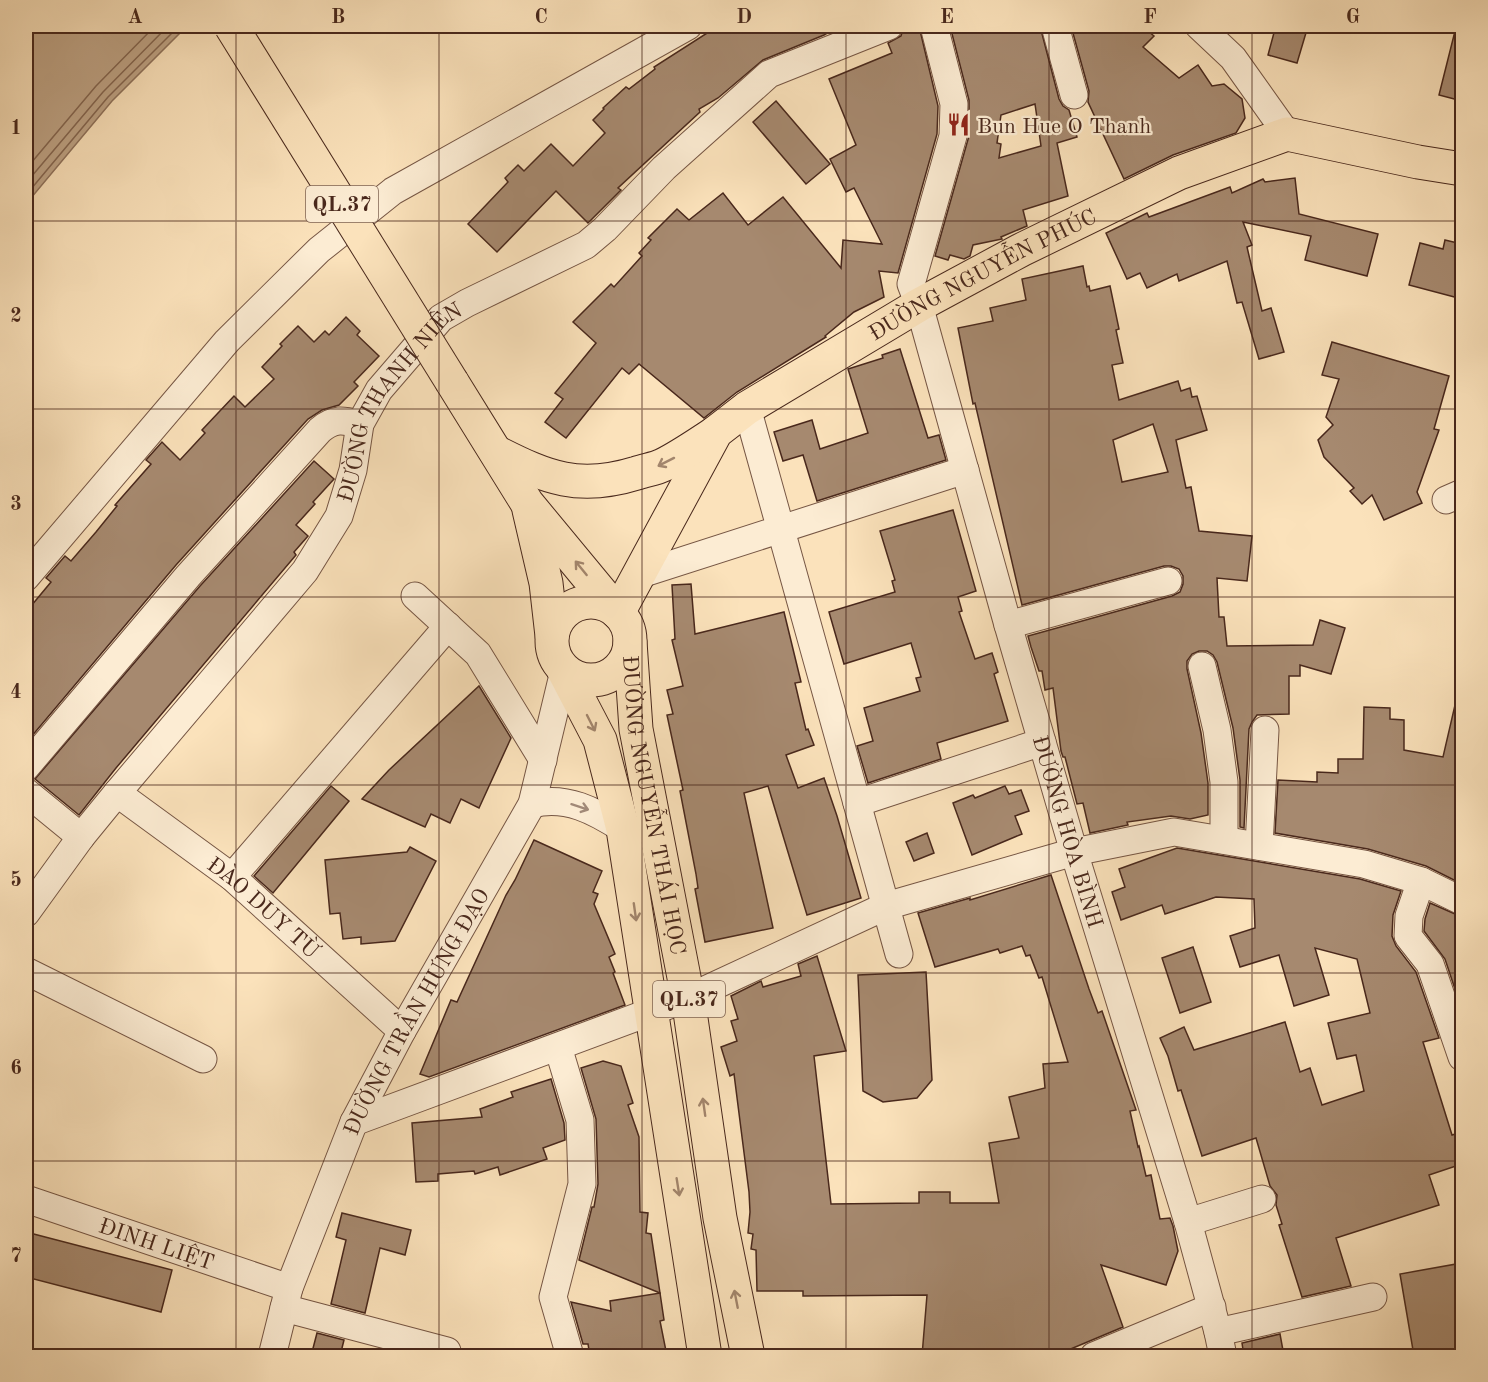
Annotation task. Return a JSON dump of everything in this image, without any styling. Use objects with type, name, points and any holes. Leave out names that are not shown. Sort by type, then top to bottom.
[{"type":"main road","name":"QL.37","points":[[231,26],[527,503]]},
{"type":"main road","name":"ĐƯỜNG NGUYỄN PHÚC","points":[[564,670],[575,677],[600,680],[621,666],[628,655],[624,628],[638,575],[716,432],[747,408],[919,305],[1021,250],[1179,173],[1287,134]]},
{"type":"main road","points":[[1287,134],[1462,169]]},
{"type":"main road","points":[[496,452],[532,471],[565,481],[597,482],[663,465],[716,432]]},
{"type":"main road","points":[[527,503],[624,628]]},
{"type":"main road","points":[[527,503],[546,583],[552,636]]},
{"type":"main road","points":[[552,636],[563,614],[585,603],[597,602],[608,606],[624,628]]},
{"type":"main road","name":"ĐƯỜNG NGUYỄN THÁI HỌC","points":[[624,628],[636,729],[688,998],[720,1218],[748,1356]]},
{"type":"main road","name":"QL.37","points":[[552,636],[552,648],[556,660],[564,670]]},
{"type":"main road","name":"ĐƯỜNG NGUYỄN THÁI HỌC","points":[[564,670],[600,740],[623,829],[705,1356]]},
{"type":"street","points":[[26,576],[227,341],[319,250],[393,192],[688,26]]},
{"type":"street","name":"ĐƯỜNG THANH NIÊN","points":[[26,913],[34,881],[81,837],[305,571],[339,516],[353,470],[360,424],[379,390],[441,318],[586,245],[605,229],[664,168],[769,74],[889,26]]},
{"type":"street","name":"ĐƯỜNG HÒA BÌNH","points":[[934,26],[954,104],[953,136],[911,284],[919,305],[1074,852],[1188,1222],[1218,1332]]},
{"type":"street","points":[[1055,26],[1074,95]]},
{"type":"street","points":[[1199,26],[1233,58],[1287,134]]},
{"type":"street","points":[[747,408],[899,954]]},
{"type":"street","points":[[26,767],[188,576],[320,430],[340,420],[360,424]]},
{"type":"street","points":[[638,575],[964,470]]},
{"type":"street","points":[[1008,625],[1168,581]]},
{"type":"street","points":[[415,596],[478,654],[543,760]]},
{"type":"street","points":[[232,878],[448,626]]},
{"type":"street","points":[[1202,666],[1217,730],[1224,782],[1224,840]]},
{"type":"street","name":"ĐƯỜNG TRẦN HƯNG ĐẠO","points":[[272,1356],[286,1298],[354,1122],[402,1031],[532,804],[564,670]]},
{"type":"street","points":[[1259,846],[1265,730]]},
{"type":"street","points":[[857,803],[1042,742]]},
{"type":"street","points":[[26,792],[81,837]]},
{"type":"street","name":"ĐÀO DUY TỪ","points":[[117,793],[232,878],[402,1031]]},
{"type":"street","points":[[532,804],[557,801],[579,805],[623,829]]},
{"type":"street","points":[[354,1122],[650,1014],[886,906],[1074,852],[1174,831],[1364,864],[1421,881],[1462,901]]},
{"type":"street","points":[[1421,881],[1409,916],[1408,936],[1430,964],[1462,1058]]},
{"type":"street","points":[[26,970],[203,1059]]},
{"type":"street","points":[[558,1047],[580,1120],[582,1184],[553,1297],[570,1356]]},
{"type":"street","name":"ĐINH LIỆT","points":[[26,1199],[286,1298],[447,1351]]},
{"type":"street","points":[[1188,1222],[1262,1199]]},
{"type":"street","points":[[1094,1356],[1218,1332],[1373,1297]]},
{"type":"water","points":[[26,26],[187,26],[112,101],[26,204]]},
{"type":"building","points":[[718,26],[839,26],[824,35],[763,60],[718,98],[699,109],[700,112],[618,188],[621,190],[588,223],[556,191],[497,252],[468,224],[508,182],[505,178],[518,165],[524,171],[551,144],[573,166],[605,133],[593,120],[603,108],[626,87],[629,89],[655,69],[654,67]]},
{"type":"building","points":[[904,26],[919,26],[938,106],[937,134],[898,273],[879,271],[884,297],[854,312],[826,337],[737,392],[704,418],[639,364],[629,374],[622,368],[566,438],[545,422],[563,399],[555,393],[596,343],[573,322],[611,284],[614,287],[642,256],[639,253],[651,240],[648,238],[677,209],[689,220],[723,193],[748,225],[783,197],[841,268],[843,240],[882,244],[854,188],[846,192],[830,159],[856,145],[829,79],[892,53],[888,43],[901,36]]},
{"type":"building","points":[[950,26],[1040,26],[1059,99],[1069,110],[1077,137],[1057,143],[1068,196],[1023,210],[1027,226],[1001,237],[1002,239],[973,245],[970,256],[964,259],[950,255],[948,260],[935,256],[969,136],[969,100]],"holes":[[[1035,104],[1041,146],[999,158],[1001,144],[997,143],[1001,115]]]},
{"type":"building","points":[[1071,26],[1142,26],[1154,36],[1143,47],[1179,78],[1198,65],[1212,86],[1224,84],[1242,99],[1245,118],[1236,133],[1173,155],[1124,179],[1088,102],[1089,91]]},
{"type":"building","points":[[1285,26],[1308,26],[1297,63],[1268,55],[1275,29],[1283,31]]},
{"type":"building","points":[[1456,27],[1462,28],[1462,101],[1439,95]]},
{"type":"building","points":[[776,101],[830,164],[806,184],[753,122]]},
{"type":"building","points":[[1295,178],[1299,214],[1378,234],[1367,276],[1305,260],[1311,236],[1243,222],[1252,245],[1247,247],[1262,311],[1271,308],[1284,352],[1259,359],[1242,302],[1237,303],[1227,261],[1179,281],[1177,274],[1147,288],[1140,273],[1127,279],[1106,233],[1147,213],[1149,217],[1230,187],[1232,193],[1263,179],[1265,182]]},
{"type":"building","points":[[1445,240],[1462,244],[1462,299],[1409,285],[1420,243],[1443,249]]},
{"type":"building","points":[[1083,266],[1087,287],[1089,286],[1090,291],[1110,286],[1123,363],[1112,365],[1119,400],[1178,381],[1181,391],[1190,388],[1192,397],[1197,396],[1207,430],[1176,440],[1186,488],[1191,487],[1199,531],[1252,536],[1247,581],[1217,578],[1219,617],[1224,617],[1227,646],[1313,645],[1320,620],[1345,628],[1331,674],[1300,665],[1300,676],[1289,676],[1289,714],[1257,715],[1252,722],[1249,729],[1244,828],[1240,827],[1240,780],[1233,728],[1217,662],[1207,651],[1192,654],[1187,661],[1187,669],[1201,733],[1208,783],[1208,815],[1190,819],[1171,816],[1127,822],[1128,825],[1090,833],[1083,803],[1077,804],[1065,757],[1061,751],[1053,688],[1045,690],[1042,671],[1039,671],[1028,636],[1172,596],[1180,592],[1183,576],[1179,569],[1164,566],[1022,605],[975,403],[973,404],[958,328],[993,321],[990,308],[1026,300],[1022,279]],"holes":[[[1153,424],[1168,472],[1122,482],[1113,440]]]},
{"type":"building","points":[[346,317],[360,331],[357,335],[379,356],[354,382],[358,386],[339,405],[322,410],[308,419],[176,565],[26,743],[26,612],[51,582],[46,578],[65,556],[71,561],[96,532],[117,506],[115,505],[151,464],[146,460],[162,442],[180,460],[205,433],[202,430],[234,396],[245,407],[274,379],[262,367],[298,326],[314,342],[325,331],[329,335]]},
{"type":"building","points":[[1332,342],[1449,376],[1434,429],[1439,430],[1417,492],[1422,503],[1384,520],[1372,495],[1362,504],[1350,491],[1354,488],[1324,457],[1318,440],[1333,425],[1326,417],[1339,379],[1322,375]]},
{"type":"building","points":[[900,349],[928,438],[939,435],[946,460],[817,501],[803,455],[783,461],[774,432],[812,420],[820,449],[868,433],[848,369],[883,358],[882,355]]},
{"type":"building","points":[[314,461],[334,479],[296,525],[308,536],[294,552],[296,555],[79,815],[35,779],[200,586]]},
{"type":"building","points":[[953,510],[976,591],[958,597],[962,611],[959,612],[975,659],[992,653],[998,672],[994,674],[1008,721],[937,743],[941,759],[868,783],[857,746],[873,741],[864,708],[920,691],[916,678],[921,677],[911,643],[844,664],[829,612],[895,592],[892,581],[895,580],[880,531]]},
{"type":"building","points":[[691,584],[695,634],[784,612],[801,682],[795,683],[806,730],[808,729],[814,745],[786,755],[798,788],[824,778],[861,898],[807,915],[768,786],[744,793],[773,928],[705,942],[695,889],[698,888],[696,874],[680,791],[683,790],[667,715],[673,714],[667,690],[683,686],[672,640],[675,639],[672,585]]},
{"type":"building","points":[[479,686],[511,738],[479,808],[461,799],[450,823],[431,814],[425,827],[362,799],[389,770]]},
{"type":"building","points":[[1455,705],[1462,706],[1462,884],[1426,866],[1368,849],[1275,833],[1278,780],[1317,782],[1317,772],[1338,773],[1338,759],[1363,759],[1364,707],[1390,708],[1390,719],[1404,720],[1404,750],[1443,757]]},
{"type":"building","points":[[331,786],[349,801],[273,893],[254,876]]},
{"type":"building","points":[[1005,786],[1009,794],[1021,790],[1029,811],[1015,816],[1022,834],[972,855],[953,803],[973,795],[975,798]]},
{"type":"building","points":[[927,833],[934,853],[914,861],[906,842]]},
{"type":"building","points":[[534,840],[602,871],[593,892],[598,894],[594,904],[615,954],[609,957],[625,1005],[429,1077],[420,1074],[451,1000],[457,1002]]},
{"type":"building","points":[[410,847],[436,861],[395,941],[361,944],[361,937],[343,939],[340,913],[330,914],[325,860],[407,852]]},
{"type":"building","points":[[1177,848],[1360,879],[1401,891],[1393,915],[1392,936],[1396,946],[1416,972],[1439,1038],[1423,1042],[1452,1135],[1462,1132],[1462,1164],[1429,1175],[1439,1205],[1336,1238],[1351,1286],[1302,1297],[1279,1225],[1282,1224],[1276,1205],[1277,1195],[1270,1186],[1256,1138],[1202,1156],[1181,1090],[1178,1091],[1160,1038],[1184,1027],[1194,1050],[1285,1022],[1300,1072],[1310,1068],[1322,1105],[1364,1091],[1356,1055],[1337,1059],[1328,1023],[1370,1013],[1357,959],[1315,948],[1329,995],[1294,1006],[1279,955],[1240,967],[1230,936],[1255,928],[1254,899],[1216,897],[1165,914],[1162,905],[1121,920],[1112,892],[1125,887],[1119,869]]},
{"type":"building","points":[[1051,875],[1089,989],[1098,1013],[1102,1011],[1136,1110],[1130,1111],[1146,1176],[1151,1175],[1160,1219],[1170,1218],[1173,1226],[1178,1251],[1166,1285],[1101,1265],[1123,1327],[1054,1356],[922,1356],[927,1295],[803,1296],[803,1291],[757,1291],[756,1250],[751,1249],[753,1234],[748,1233],[749,1192],[734,1074],[730,1076],[721,1047],[737,1041],[731,1021],[738,1019],[731,996],[761,981],[763,987],[801,976],[798,964],[817,956],[846,1051],[814,1056],[831,1204],[919,1203],[919,1192],[950,1192],[950,1203],[999,1203],[989,1143],[1019,1138],[1009,1097],[1045,1088],[1043,1064],[1068,1062],[1042,977],[1039,978],[1030,955],[1026,956],[1022,946],[1000,953],[998,949],[935,967],[918,913]]},
{"type":"building","points":[[1430,903],[1462,917],[1462,1010],[1445,959],[1424,931]]},
{"type":"building","points":[[1193,947],[1211,1002],[1180,1013],[1162,958]]},
{"type":"building","points":[[926,972],[932,1080],[917,1098],[883,1102],[863,1091],[858,975]]},
{"type":"building","points":[[603,1061],[621,1066],[633,1103],[628,1105],[639,1137],[640,1212],[648,1213],[646,1233],[651,1234],[660,1293],[579,1260],[598,1184],[596,1119],[581,1068]]},
{"type":"building","points":[[551,1079],[564,1123],[565,1140],[543,1148],[547,1159],[500,1175],[498,1167],[475,1174],[474,1171],[438,1174],[438,1181],[416,1182],[412,1123],[482,1117],[480,1109],[513,1097],[511,1092]]},
{"type":"building","points":[[342,1213],[411,1230],[405,1255],[380,1248],[365,1313],[331,1304],[346,1240],[336,1237]]},
{"type":"building","points":[[26,1232],[172,1270],[161,1312],[26,1277]]},
{"type":"building","points":[[1462,1263],[1462,1356],[1414,1356],[1400,1274]]},
{"type":"building","points":[[660,1293],[664,1320],[660,1321],[667,1356],[590,1356],[588,1344],[583,1344],[571,1302],[611,1311],[610,1301]]},
{"type":"building","points":[[317,1333],[344,1340],[340,1356],[311,1356]]},
{"type":"building","points":[[1280,1334],[1284,1356],[1244,1356],[1242,1343]]},
{"type":"place","name":"Bun Hue O Thanh","points":[[959,125]]}]
